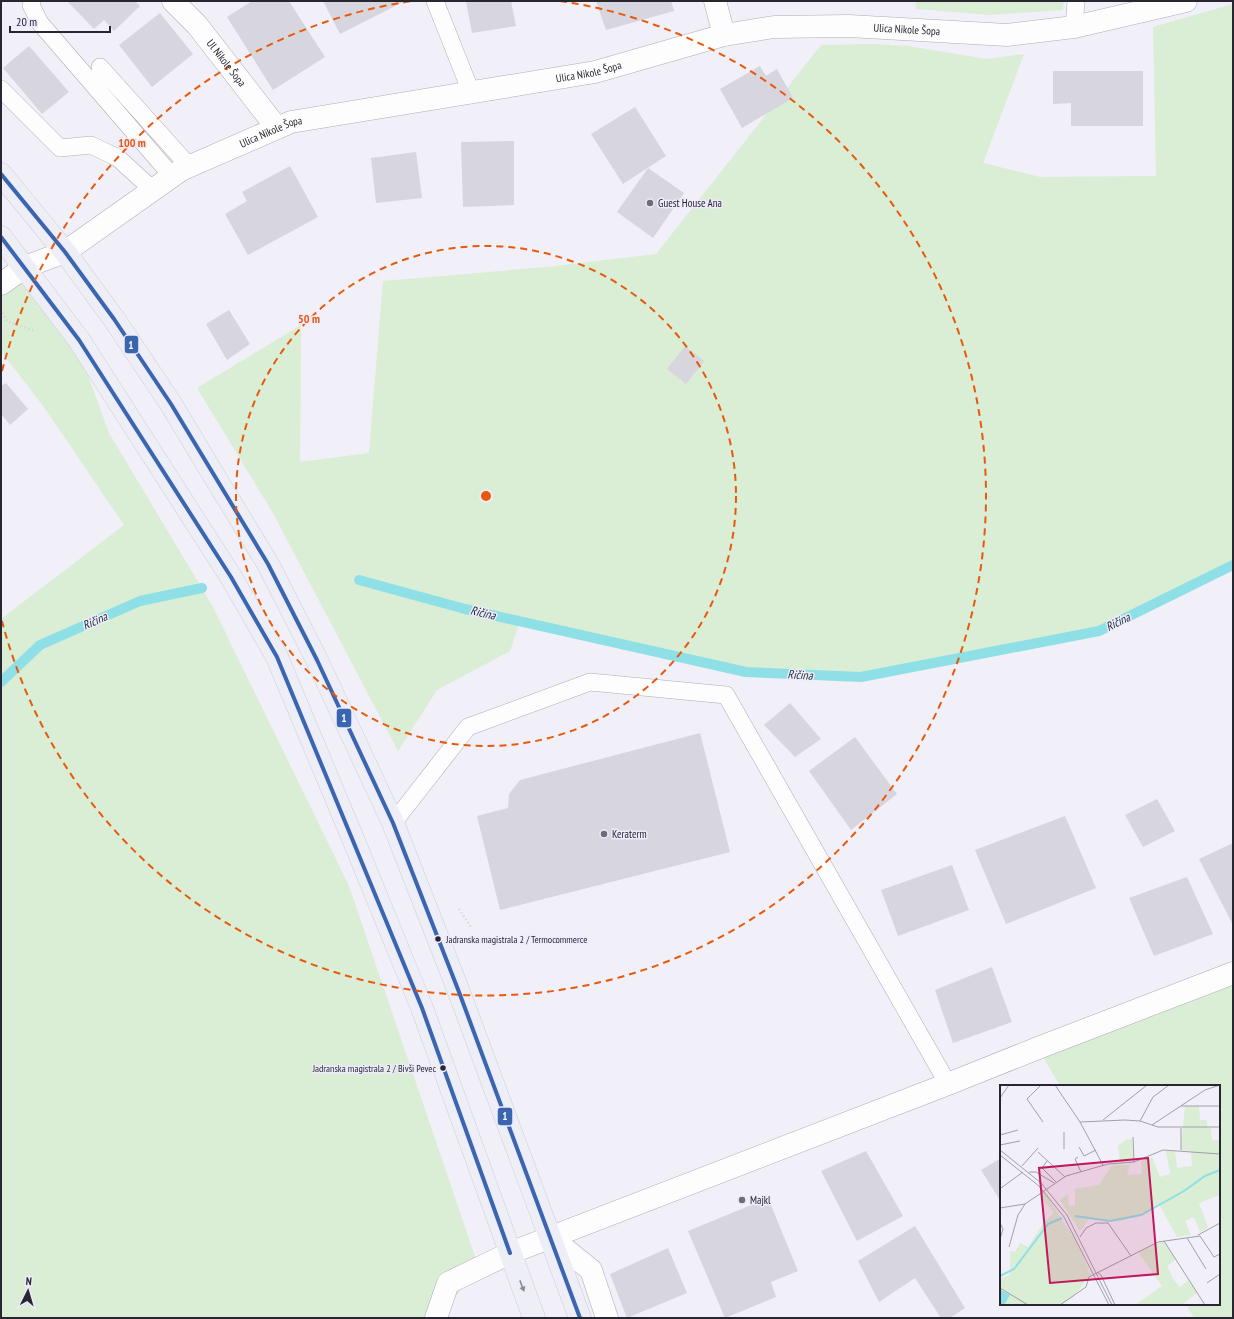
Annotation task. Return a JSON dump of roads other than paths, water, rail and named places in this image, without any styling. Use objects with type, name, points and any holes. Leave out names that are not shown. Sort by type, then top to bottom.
[{"type":"main road","points":[[1,174],[65,252],[114,319],[171,404],[212,474],[268,564],[317,660],[393,823],[459,992],[580,1318]]},
{"type":"main road","points":[[1,236],[84,346],[231,576],[277,658],[353,838],[422,1008],[534,1318]]},
{"type":"street","name":"Ul Nikole Šopa","points":[[173,1],[197,25],[277,128]]},
{"type":"street","points":[[715,1],[724,35]]},
{"type":"street","name":"Ulica Nikole Šopa","points":[[1,284],[25,267],[65,252],[181,171],[291,122],[595,72],[724,35],[774,27],[849,26],[1007,35],[1074,27],[1186,1]]},
{"type":"street","points":[[436,1318],[448,1283],[510,1253],[1233,973]]},
{"type":"street","points":[[550,1237],[590,1270],[607,1318]]},
{"type":"lane","points":[[32,1],[31,5],[40,23],[181,171]]},
{"type":"lane","points":[[435,1],[471,92]]},
{"type":"lane","points":[[1074,27],[1076,1]]},
{"type":"lane","points":[[100,66],[181,171]]},
{"type":"lane","points":[[1,89],[60,148],[91,145],[118,158],[153,190]]},
{"type":"lane","points":[[393,823],[468,727],[590,682],[726,695],[948,1084]]},
{"type":"waterway","name":"Ričina","points":[[359,580],[465,609],[746,672],[861,677],[1099,631],[1233,565]]},
{"type":"waterway","name":"Ričina","points":[[1,682],[40,645],[140,601],[202,588]]},
{"type":"place","name":"Guest House Ana","points":[[650,203]]},
{"type":"place","name":"Keraterm","points":[[604,834]]},
{"type":"place","name":"Jadranska magistrala 2 / Termocommerce","points":[[438,939]]},
{"type":"place","name":"Jadranska magistrala 2 / Bivši Pevec","points":[[443,1068]]},
{"type":"place","name":"Majkl","points":[[742,1200]]}]
